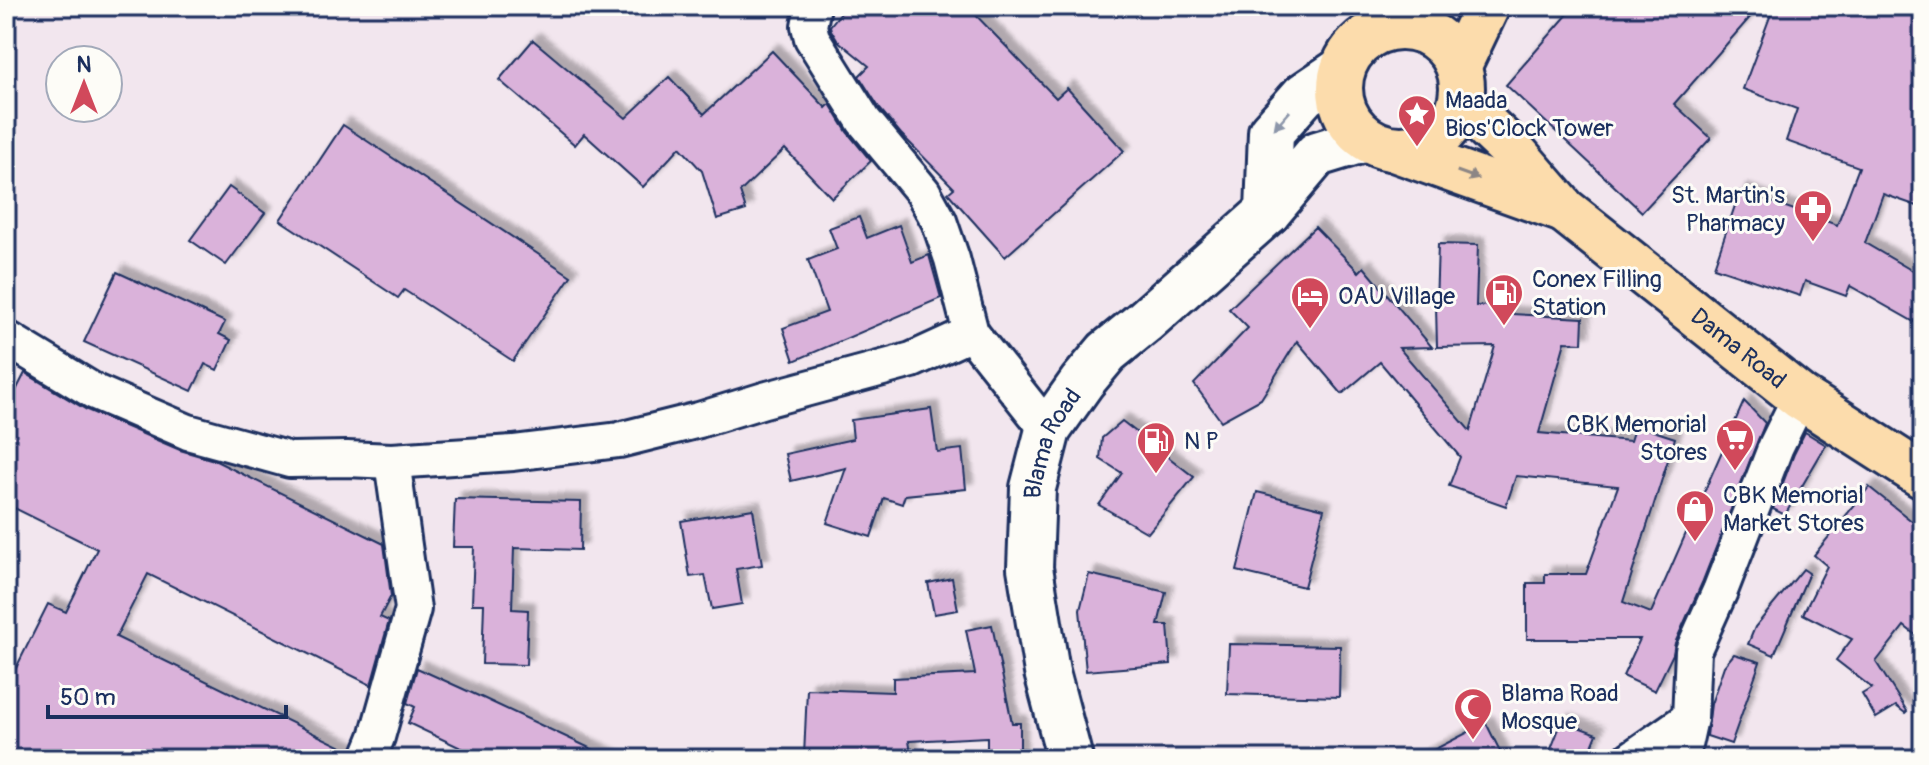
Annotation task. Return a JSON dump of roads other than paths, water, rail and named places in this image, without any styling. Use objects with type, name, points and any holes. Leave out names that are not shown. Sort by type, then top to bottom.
[{"type":"highway","points":[[1380,144],[1424,146],[1448,128],[1487,6]]},
{"type":"highway","points":[[1407,16],[1420,29],[1443,43],[1460,84],[1564,210],[1380,144],[1348,120],[1339,96],[1341,70],[1351,51],[1367,36],[1407,16]]},
{"type":"highway","name":"Dama Road","points":[[1564,210],[1800,397],[1923,476]]},
{"type":"street","points":[[813,6],[809,26],[812,38],[864,121],[923,192],[939,221],[971,333],[1048,430]]},
{"type":"street","points":[[1268,212],[1271,132],[1304,95],[1341,70]]},
{"type":"street","name":"Blama Road","points":[[1070,759],[1047,672],[1030,568],[1033,488],[1048,430],[1107,352],[1268,212],[1317,154],[1380,144]]},
{"type":"street","points":[[6,338],[95,392],[188,432],[290,460],[392,461],[513,453],[619,440],[912,360],[971,333]]},
{"type":"street","points":[[1681,759],[1690,718],[1693,651],[1720,591],[1776,446],[1800,397]]},
{"type":"street","points":[[368,759],[413,609],[392,461]]},
{"type":"street","points":[[1631,759],[1690,718]]},
{"type":"place","name":"Maada Bios'Clock Tower","points":[[1417,148]]},
{"type":"place","name":"St. Martin's Pharmacy","points":[[1813,243]]},
{"type":"place","name":"Conex Filling Station","points":[[1504,327]]},
{"type":"place","name":"OAU Village","points":[[1310,330]]},
{"type":"place","name":"CBK Memorial Stores","points":[[1735,472]]},
{"type":"place","name":"N P","points":[[1156,475]]},
{"type":"place","name":"CBK Memorial Market Stores","points":[[1695,543]]},
{"type":"place","name":"Blama Road Mosque","points":[[1473,741]]}]
